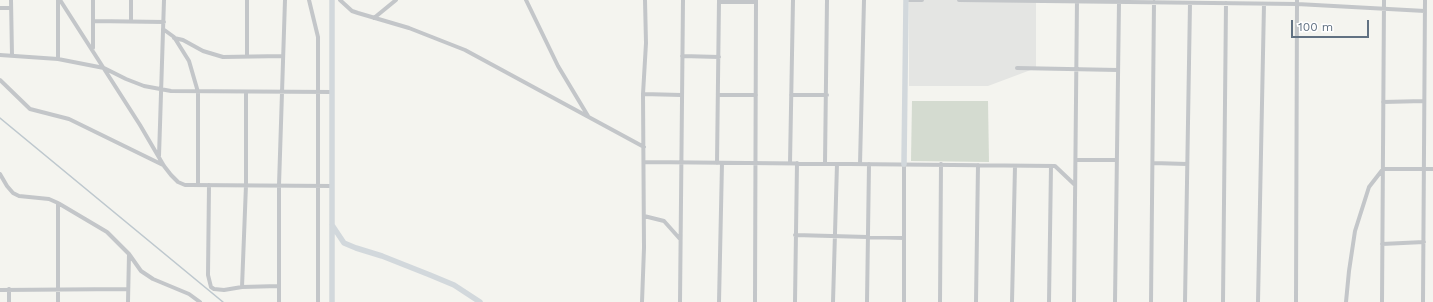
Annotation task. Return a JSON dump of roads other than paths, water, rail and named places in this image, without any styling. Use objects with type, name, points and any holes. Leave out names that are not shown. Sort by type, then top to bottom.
[{"type":"street","points":[[11,0],[12,55]]},
{"type":"street","points":[[59,0],[93,49],[164,166],[178,182],[185,185],[332,186]]},
{"type":"street","points":[[58,59],[59,0]]},
{"type":"street","points":[[93,0],[93,49]]},
{"type":"street","points":[[131,0],[131,21]]},
{"type":"street","points":[[159,156],[164,0]]},
{"type":"street","points":[[247,0],[247,57]]},
{"type":"street","points":[[279,302],[279,185],[285,0]]},
{"type":"street","points":[[309,0],[318,38],[318,302]]},
{"type":"street","points":[[332,0],[332,302]]},
{"type":"street","points":[[340,0],[352,11],[409,28],[465,50],[644,147]]},
{"type":"street","points":[[374,18],[396,0]]},
{"type":"street","points":[[526,0],[558,66],[588,117]]},
{"type":"street","points":[[642,302],[644,94],[646,43],[645,0]]},
{"type":"street","points":[[680,302],[683,0]]},
{"type":"street","points":[[790,163],[793,0]]},
{"type":"street","points":[[825,163],[827,0]]},
{"type":"street","points":[[860,164],[864,0]]},
{"type":"street","points":[[904,302],[906,0],[922,0]]},
{"type":"street","points":[[959,0],[1119,2],[1185,1],[1190,3],[1297,2],[1425,11]]},
{"type":"street","points":[[1382,302],[1384,0]]},
{"type":"street","points":[[1423,302],[1425,0]]},
{"type":"street","points":[[720,302],[718,95],[719,1],[756,1],[755,302]]},
{"type":"street","points":[[1074,302],[1077,1]]},
{"type":"street","points":[[1115,302],[1119,2]]},
{"type":"street","points":[[1151,302],[1154,2]]},
{"type":"street","points":[[1258,302],[1261,2]]},
{"type":"street","points":[[1296,302],[1297,2]]},
{"type":"street","points":[[1185,302],[1190,3]]},
{"type":"street","points":[[1223,302],[1226,3]]},
{"type":"street","points":[[0,8],[11,8]]},
{"type":"street","points":[[93,21],[164,22]]},
{"type":"street","points":[[163,28],[182,48],[189,61],[198,92],[198,185]]},
{"type":"street","points":[[174,38],[183,40],[214,55],[223,57],[283,56]]},
{"type":"street","points":[[0,55],[58,59],[104,68],[126,79],[160,90],[246,93],[332,92]]},
{"type":"street","points":[[682,56],[719,57]]},
{"type":"street","points":[[1017,68],[1118,70]]},
{"type":"street","points":[[0,80],[30,108],[69,119],[164,166]]},
{"type":"street","points":[[242,287],[246,185],[246,93]]},
{"type":"street","points":[[644,94],[681,95]]},
{"type":"street","points":[[718,95],[756,95]]},
{"type":"street","points":[[791,95],[827,95]]},
{"type":"street","points":[[1383,102],[1424,101]]},
{"type":"street","points":[[1076,160],[1117,160]]},
{"type":"street","points":[[644,162],[1055,166],[1075,185]]},
{"type":"street","points":[[795,302],[797,163]]},
{"type":"street","points":[[1153,163],[1188,164]]},
{"type":"street","points":[[833,302],[837,164]]},
{"type":"street","points":[[867,302],[869,164]]},
{"type":"street","points":[[940,302],[941,164]]},
{"type":"street","points":[[976,302],[978,165]]},
{"type":"street","points":[[1012,302],[1015,166]]},
{"type":"street","points":[[1049,302],[1051,166]]},
{"type":"street","points":[[1383,169],[1433,169]]},
{"type":"street","points":[[1346,302],[1355,231],[1369,187],[1383,169]]},
{"type":"street","points":[[0,174],[13,193],[19,196],[39,197],[58,203],[107,232],[129,254],[141,271],[153,279],[189,294],[200,302]]},
{"type":"street","points":[[209,185],[208,282],[210,287],[218,290],[242,287],[279,286]]},
{"type":"street","points":[[58,203],[58,302]]},
{"type":"street","points":[[644,216],[664,221],[681,239]]},
{"type":"street","points":[[332,225],[344,242],[356,248],[430,274],[454,285],[480,302]]},
{"type":"street","points":[[795,235],[904,238]]},
{"type":"street","points":[[1382,244],[1424,242]]},
{"type":"street","points":[[128,302],[129,254]]},
{"type":"street","points":[[0,290],[128,289]]},
{"type":"street","points":[[9,290],[9,302]]},
{"type":"waterway","points":[[0,118],[223,302]]}]
